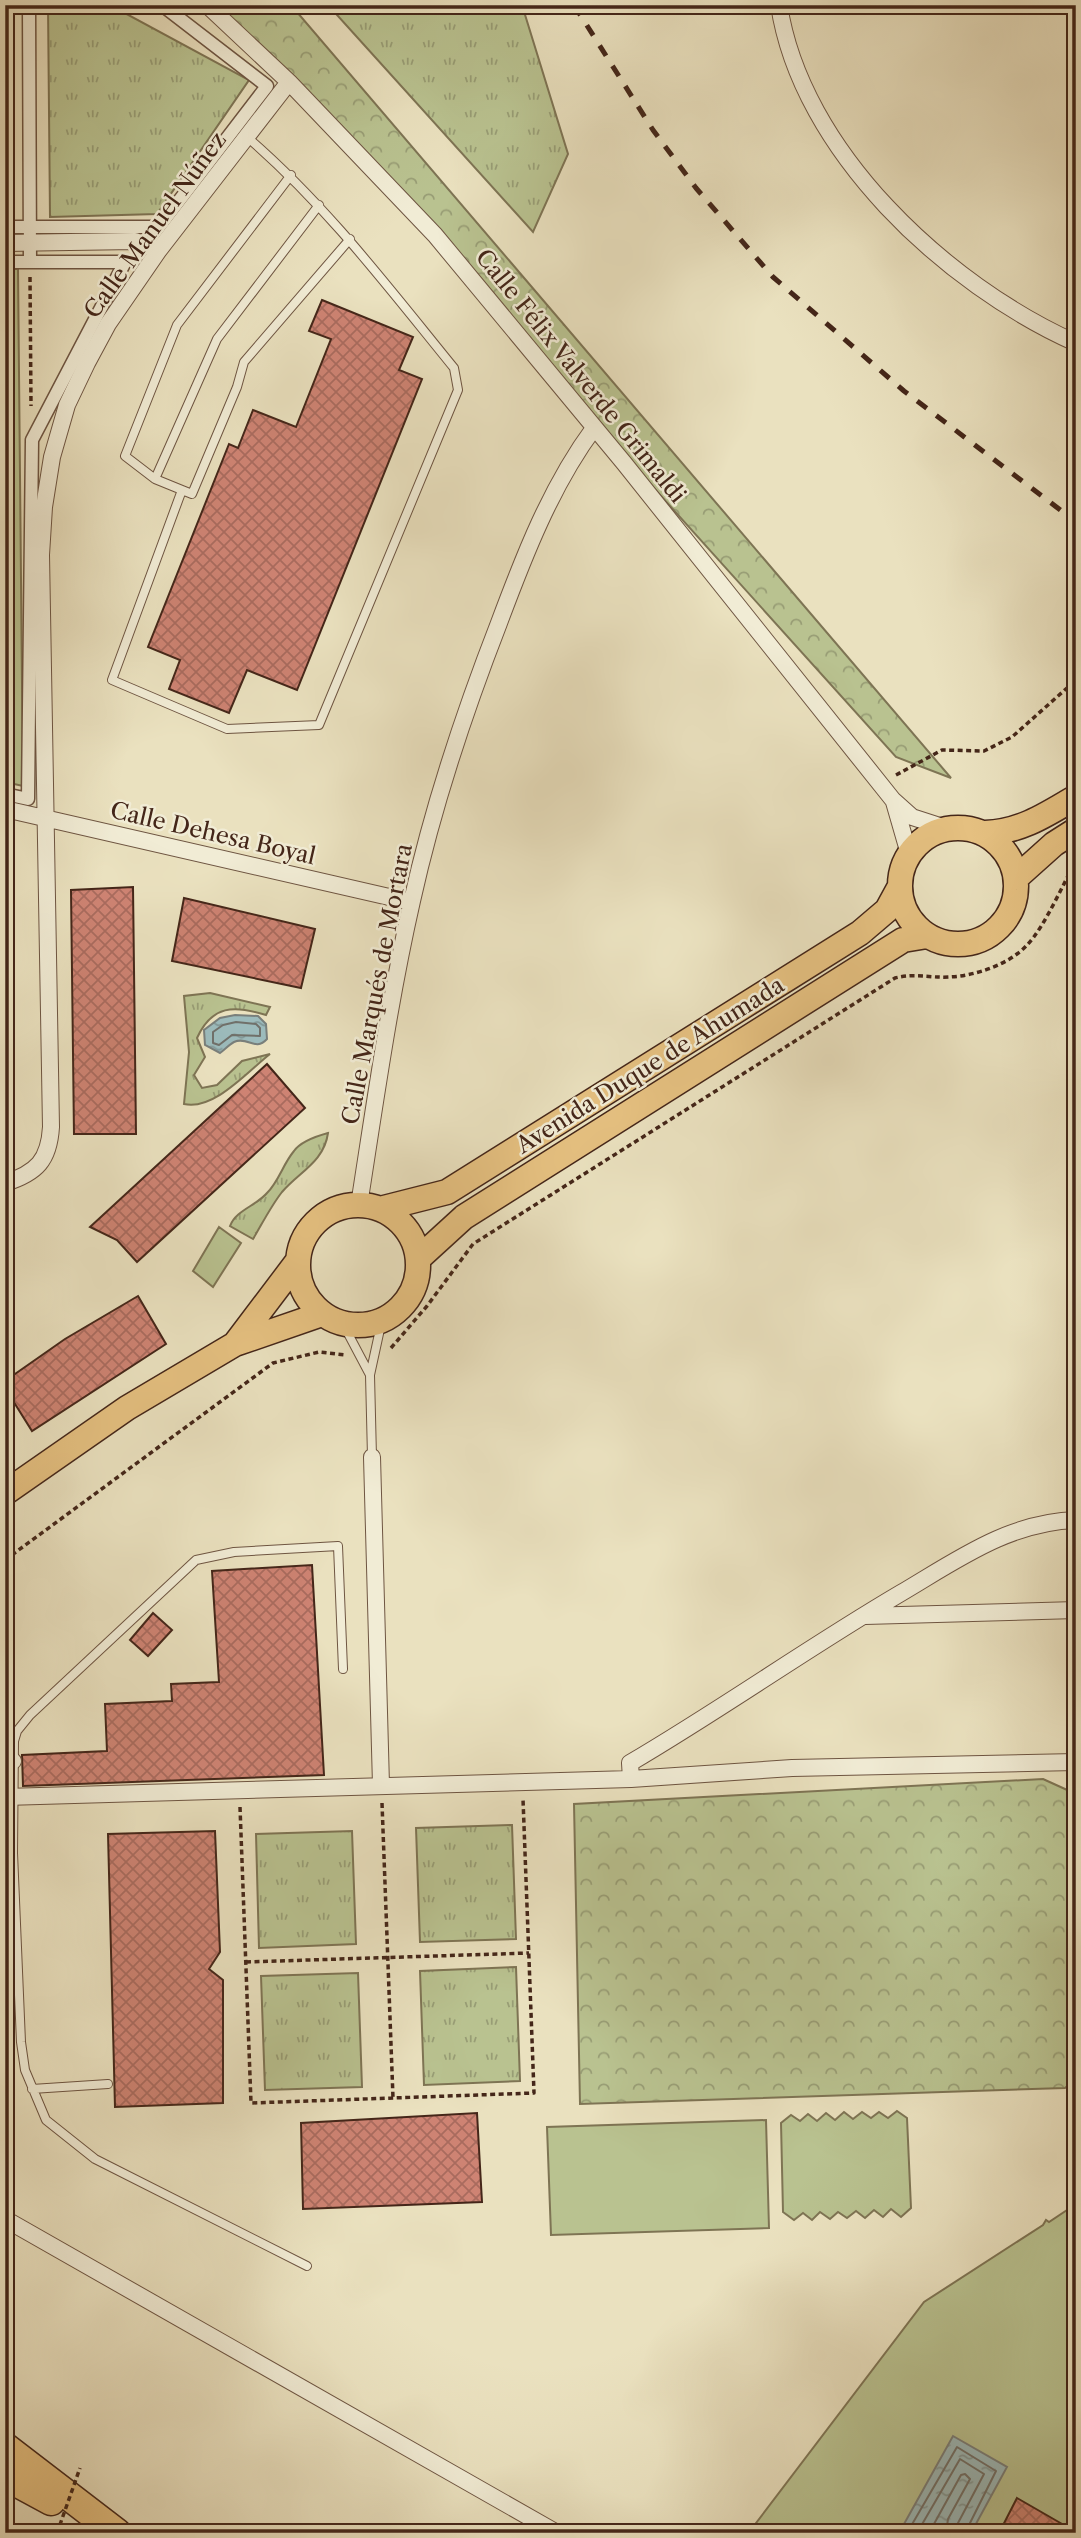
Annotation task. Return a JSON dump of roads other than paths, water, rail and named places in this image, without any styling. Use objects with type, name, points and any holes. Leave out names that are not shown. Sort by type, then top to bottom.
[{"type":"highway","points":[[5,2447],[117,2533]]},
{"type":"highway","points":[[5,2476],[109,2533]]},
{"type":"main road","points":[[985,834],[1006,852],[1016,878],[1014,902],[1009,914],[991,934],[969,943],[955,944],[928,936],[906,913],[899,888],[902,868],[909,854],[925,838],[946,828],[962,827],[985,834],[1005,832],[1039,820],[1076,797]]},
{"type":"main road","points":[[1016,878],[1054,844],[1076,830]]},
{"type":"main road","name":"Avenida Duque de Ahumada","points":[[370,1207],[447,1192],[860,933],[887,910],[899,888]]},
{"type":"main road","name":"Avenida Duque de Ahumada","points":[[418,1259],[464,1217],[903,940],[928,936]]},
{"type":"main road","points":[[5,1493],[127,1408],[235,1343],[332,1319],[366,1325],[391,1316],[407,1301],[416,1283],[418,1259],[413,1240],[401,1222],[370,1207],[336,1209],[315,1223],[303,1240],[297,1262],[235,1343]]},
{"type":"main road","points":[[297,1262],[300,1283],[307,1299],[332,1319]]},
{"type":"street","points":[[29,5],[30,262]]},
{"type":"street","points":[[5,243],[30,234],[159,227],[267,86],[162,5]]},
{"type":"street","name":"Calle Félix Valverde Grimaldi","points":[[207,5],[289,82],[435,235],[893,800],[912,817],[946,828]]},
{"type":"street","points":[[779,5],[782,26],[799,75],[826,126],[863,179],[910,231],[956,269],[1018,312],[1076,343]]},
{"type":"street","name":"Calle Manuel Núñez","points":[[5,1183],[37,1168],[50,1149],[41,555],[44,507],[52,457],[67,405],[108,324],[159,250],[289,82]]},
{"type":"street","points":[[5,227],[30,234],[135,241],[159,250]]},
{"type":"street","points":[[5,262],[125,262],[32,440],[28,799],[5,794]]},
{"type":"street","name":"Calle Marqués de Mortara","points":[[370,1207],[387,1024],[411,902],[448,765],[514,582],[567,465],[594,428]]},
{"type":"street","name":"Calle Félix Valverde Grimaldi","points":[[893,800],[909,854]]},
{"type":"street","name":"Calle Dehesa Boyal","points":[[5,809],[411,902]]},
{"type":"street","points":[[372,1457],[381,1785]]},
{"type":"street","points":[[631,1779],[630,1763],[862,1616],[989,1542],[1021,1527],[1050,1521],[1076,1520]]},
{"type":"street","points":[[862,1616],[1076,1610]]},
{"type":"street","points":[[9,1797],[631,1779],[792,1768],[1076,1762]]},
{"type":"street","points":[[5,2219],[557,2533]]},
{"type":"lane","points":[[182,490],[112,680],[226,729],[319,726],[458,390],[454,368],[350,239],[291,175],[247,137]]},
{"type":"lane","points":[[291,175],[177,325],[125,456],[155,479],[192,494],[237,387],[244,362],[350,239]]},
{"type":"lane","points":[[155,479],[217,339],[319,205]]},
{"type":"lane","points":[[332,1319],[358,1354],[369,1375]]},
{"type":"lane","points":[[372,1457],[369,1375],[377,1351],[382,1320]]},
{"type":"lane","points":[[307,2266],[95,2159],[46,2120],[32,2089],[21,2042],[9,1760],[17,1731],[30,1715],[196,1560],[234,1552],[338,1546],[342,1669]]},
{"type":"lane","points":[[32,2089],[108,2084]]},
{"type":"water","points":[[235,1015],[258,1016],[266,1024],[267,1039],[259,1044],[234,1042],[220,1053],[205,1045],[204,1030],[220,1018]]},
{"type":"water","points":[[953,2436],[1007,2467],[971,2533],[899,2533]]},
{"type":"railway","points":[[574,5],[653,130],[696,188],[773,277],[904,391],[1076,522]]}]
